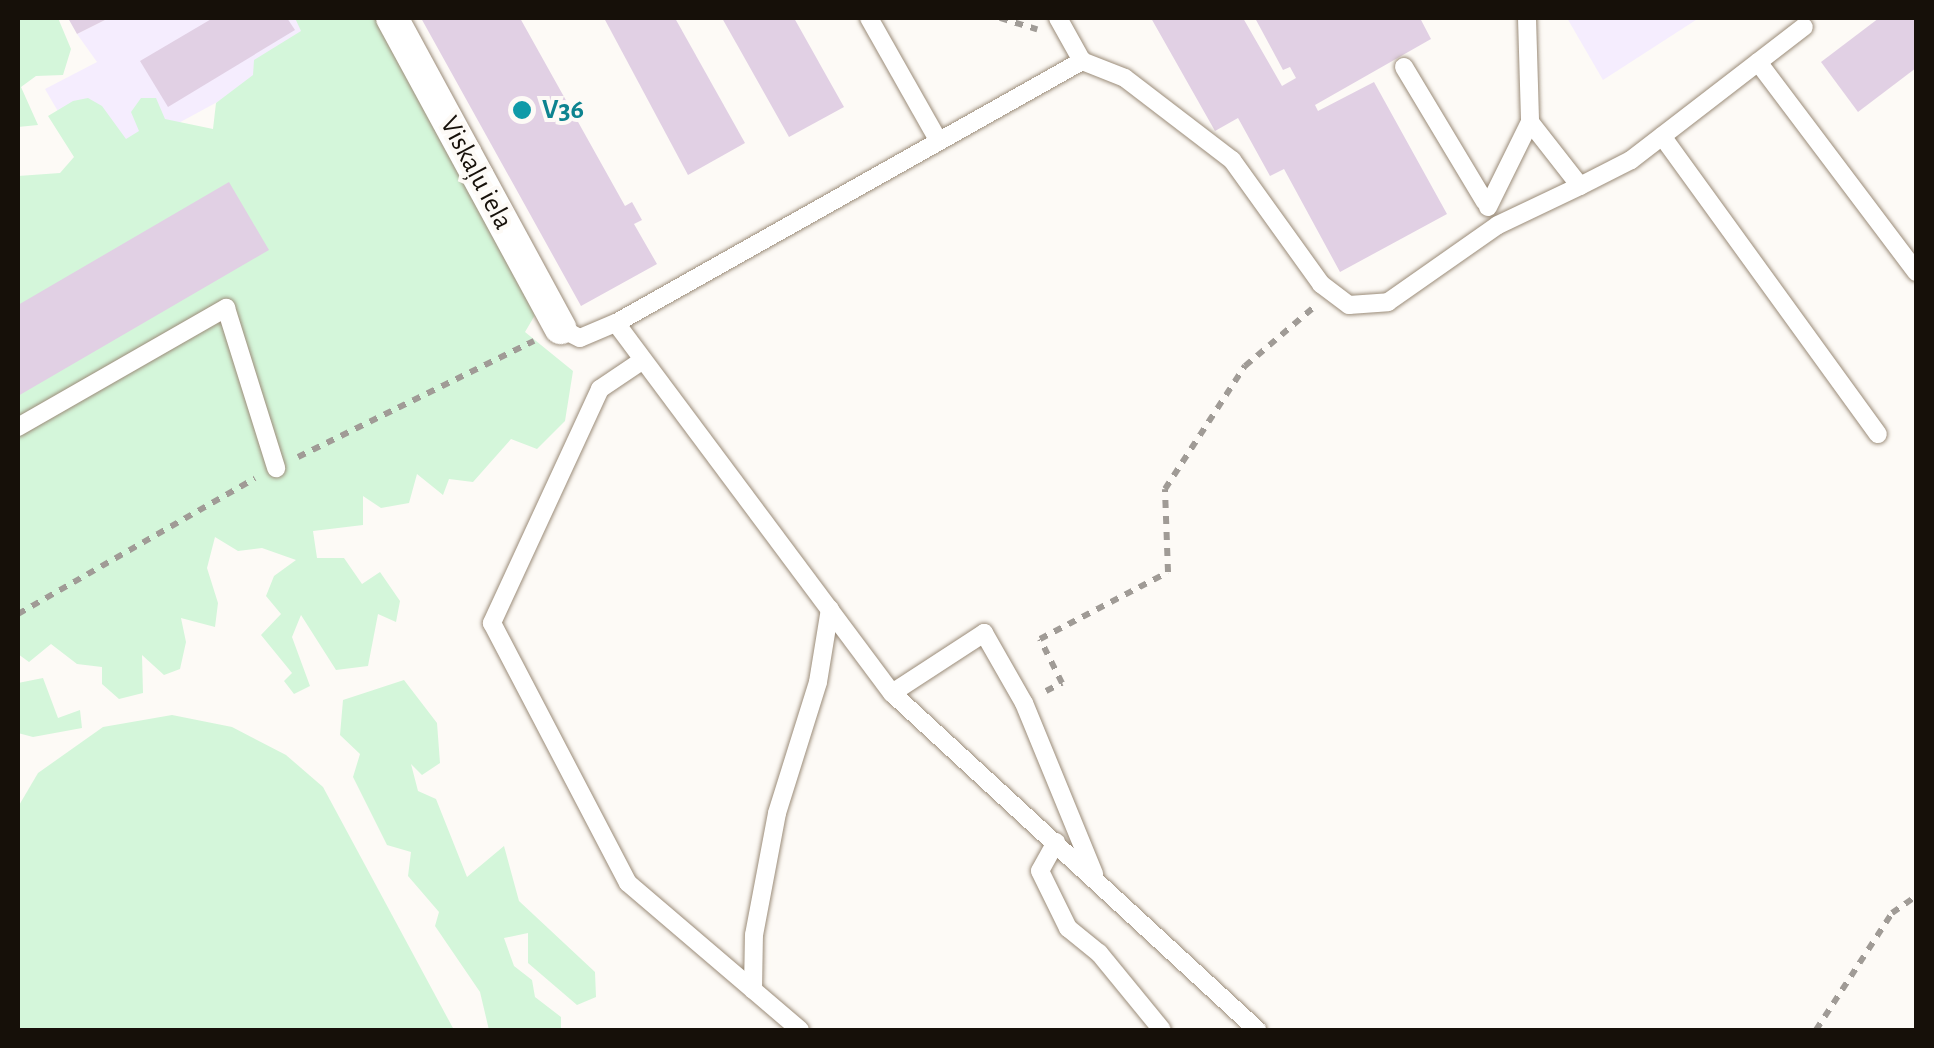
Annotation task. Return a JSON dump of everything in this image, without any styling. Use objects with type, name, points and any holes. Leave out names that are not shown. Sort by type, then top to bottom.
[{"type":"street","name":"Viskaļu iela","points":[[392,18],[560,328]]},
{"type":"lane","points":[[869,18],[938,140]]},
{"type":"lane","points":[[1058,18],[1082,61],[1125,78],[1232,160],[1332,295],[1366,308],[1388,302],[1498,225],[1580,186],[1662,136],[1804,26]]},
{"type":"lane","points":[[1485,202],[1530,122],[1526,18]]},
{"type":"lane","points":[[560,328],[580,338],[616,323],[1082,61]]},
{"type":"lane","points":[[1758,62],[1914,264]]},
{"type":"lane","points":[[1404,67],[1498,225]]},
{"type":"lane","points":[[1530,122],[1580,186]]},
{"type":"lane","points":[[1662,136],[1878,434]]},
{"type":"lane","points":[[18,426],[226,308],[276,468]]},
{"type":"lane","points":[[616,323],[892,693],[1257,1030]]},
{"type":"lane","points":[[643,360],[600,389],[492,623],[628,883],[800,1030]]},
{"type":"lane","points":[[752,990],[754,935],[777,814],[818,682],[830,609]]},
{"type":"lane","points":[[892,693],[984,633],[1024,703],[1096,880]]},
{"type":"lane","points":[[1056,842],[1040,871],[1068,928],[1100,953],[1162,1030]]},
{"type":"path","points":[[1024,703],[1062,683],[1040,639],[1168,572],[1165,489],[1245,366],[1271,338],[1332,295]]},
{"type":"path","points":[[1816,1030],[1892,913],[1916,896]]},
{"type":"shaded area","points":[[109,18],[372,18],[92,170],[45,89],[97,62],[77,34]]},
{"type":"shaded area","points":[[1567,18],[1699,18],[1603,80]]},
{"type":"green space","points":[[18,18],[58,18],[71,49],[63,75],[36,76],[21,87],[38,125],[18,127]]},
{"type":"green space","points":[[295,18],[386,18],[535,315],[525,332],[573,371],[565,421],[537,449],[511,439],[473,482],[449,479],[443,495],[417,474],[409,503],[381,508],[363,496],[363,525],[313,531],[317,558],[344,558],[362,584],[380,572],[400,601],[396,622],[378,614],[368,666],[336,670],[301,615],[292,637],[310,686],[294,694],[284,681],[292,673],[261,635],[281,614],[266,596],[274,576],[296,560],[262,548],[238,551],[215,537],[207,568],[218,603],[215,627],[181,618],[186,642],[180,669],[164,675],[142,655],[143,693],[119,699],[102,684],[102,667],[77,664],[51,644],[29,662],[18,654],[18,176],[60,173],[74,157],[48,116],[73,101],[88,98],[102,106],[126,139],[139,131],[131,112],[141,98],[156,98],[165,119],[213,129],[216,103],[253,75],[254,60],[301,31]]},
{"type":"green space","points":[[43,678],[58,718],[80,710],[82,728],[33,737],[18,733],[18,683]]},
{"type":"green space","points":[[404,680],[437,723],[440,763],[422,775],[411,764],[418,791],[436,799],[467,877],[504,846],[519,901],[595,972],[596,997],[577,1005],[528,963],[528,933],[504,938],[514,966],[532,980],[535,997],[561,1017],[561,1030],[489,1030],[480,992],[435,926],[439,912],[408,876],[411,852],[387,845],[353,777],[360,754],[340,735],[343,700]]},
{"type":"green space","points":[[172,715],[232,727],[286,755],[323,787],[454,1030],[18,1030],[18,807],[38,773],[103,727]]},
{"type":"building","points":[[68,18],[109,18],[77,34]]},
{"type":"building","points":[[213,18],[287,18],[295,30],[168,107],[140,61]]},
{"type":"building","name":"V36","points":[[421,18],[520,18],[625,206],[632,202],[642,220],[634,224],[657,264],[581,306]]},
{"type":"building","points":[[604,18],[675,18],[745,143],[688,175]]},
{"type":"building","points":[[722,18],[794,18],[844,107],[789,137]]},
{"type":"building","points":[[1151,18],[1243,18],[1282,86],[1296,78],[1290,67],[1283,70],[1255,18],[1420,18],[1431,39],[1315,105],[1318,111],[1374,82],[1447,214],[1340,272],[1284,169],[1270,176],[1238,118],[1215,131]]},
{"type":"building","points":[[1879,18],[1916,18],[1916,68],[1858,112],[1821,62]]},
{"type":"building","points":[[229,182],[269,250],[18,396],[18,305]]},
{"type":"place","name":"V36","points":[[522,110]]}]
